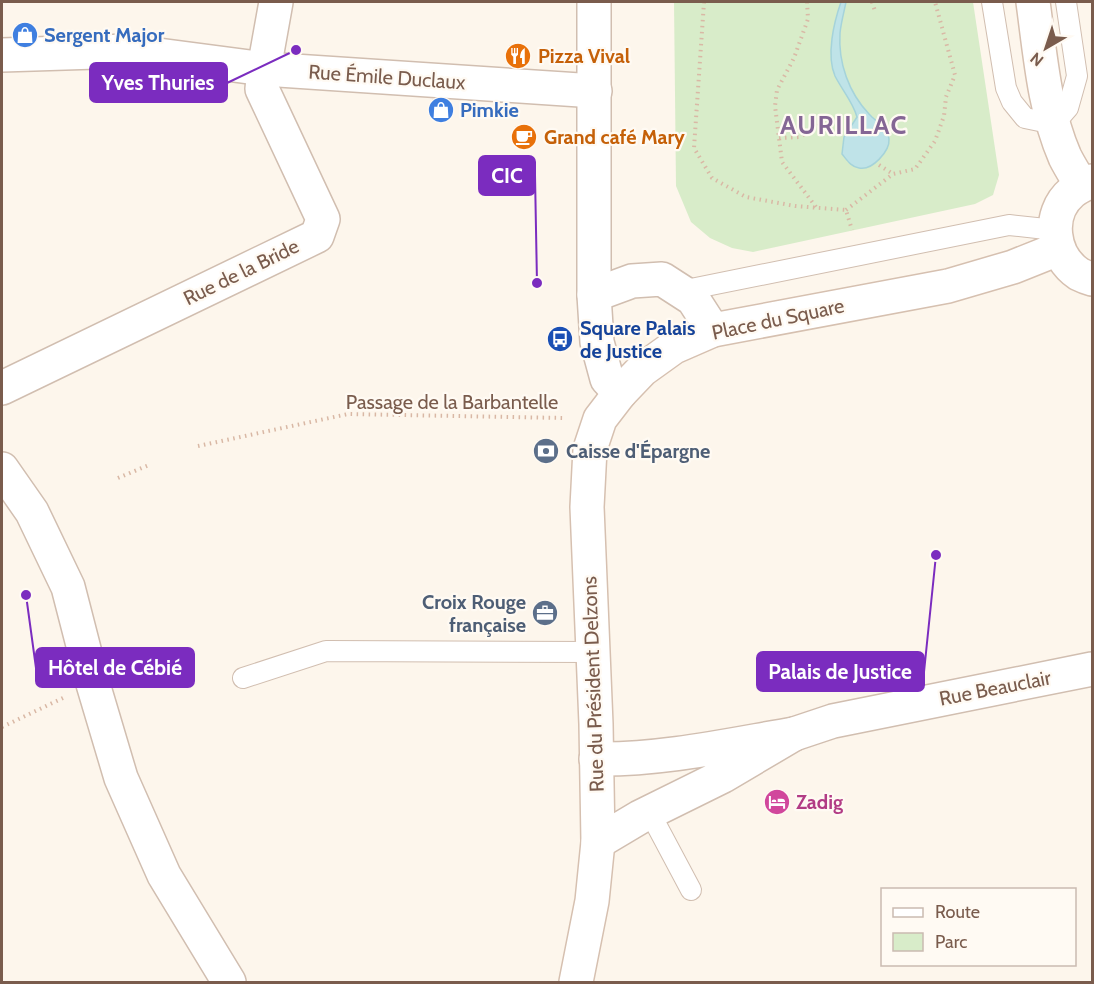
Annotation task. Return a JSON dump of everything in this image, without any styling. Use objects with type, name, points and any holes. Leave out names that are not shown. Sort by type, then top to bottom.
[{"type":"street","name":"Rue de la Bride","points":[[2,388],[317,236],[323,219],[262,89],[276,2]]},
{"type":"street","points":[[594,2],[594,295],[597,342],[607,379],[620,393]]},
{"type":"street","points":[[1033,2],[1053,124],[1065,158],[1087,183],[1070,193],[1062,204],[1057,216],[1057,239],[1067,263],[1080,274],[1092,279]]},
{"type":"street","name":"Rue Émile Duclaux","points":[[2,55],[128,51],[264,69],[594,91]]},
{"type":"street","name":"Place du Square","points":[[620,393],[642,370],[674,347],[713,330],[948,286],[1013,267],[1057,239]]},
{"type":"street","points":[[594,295],[632,281],[662,279],[693,299],[713,330]]},
{"type":"street","name":"Rue du Président Delzons","points":[[576,982],[592,901],[598,842],[587,507],[590,449],[600,419],[620,393]]},
{"type":"street","points":[[2,469],[32,512],[68,587],[93,684],[122,778],[164,875],[229,982]]},
{"type":"street","name":"Rue Beauclair","points":[[596,759],[669,755],[794,734],[833,721],[1092,669]]},
{"type":"street","name":"Rue Beauclair","points":[[598,842],[723,776],[794,734]]},
{"type":"lane","points":[[992,2],[1006,88],[1012,102],[1025,118],[1053,124],[1068,108],[1077,76],[1066,2]]},
{"type":"lane","points":[[681,291],[1010,225],[1057,239]]},
{"type":"lane","points":[[243,678],[326,651],[592,652]]},
{"type":"lane","points":[[650,813],[691,890]]},
{"type":"path","points":[[704,2],[694,148],[712,178],[746,197],[795,206],[846,210],[893,174],[915,169],[935,141],[944,116],[946,97],[955,75],[935,2]]},
{"type":"path","points":[[807,2],[808,19],[794,58],[777,90],[775,106],[782,162],[817,208]]},
{"type":"path","points":[[872,2],[875,11]]},
{"type":"path","points":[[779,138],[800,137],[832,117]]},
{"type":"path","points":[[879,165],[893,174]]},
{"type":"path","points":[[846,210],[859,255]]},
{"type":"path","name":"Passage de la Barbantelle","points":[[198,446],[348,414],[600,419]]},
{"type":"path","points":[[118,478],[149,465]]},
{"type":"path","points":[[2,727],[93,684]]},
{"type":"green space","points":[[674,2],[973,2],[999,175],[993,195],[975,204],[753,252],[732,248],[710,238],[691,222],[676,186]]},
{"type":"water","points":[[841,2],[846,2],[840,29],[840,44],[846,77],[862,106],[884,128],[889,139],[887,149],[879,159],[864,168],[849,163],[842,154],[844,137],[857,117],[832,68],[832,39]]},
{"type":"place","name":"Sergent Major","points":[[25,35]]},
{"type":"place","name":"Yves Thuries","points":[[296,50]]},
{"type":"place","name":"Pizza Vival","points":[[518,56]]},
{"type":"place","name":"Pimkie","points":[[441,110]]},
{"type":"place","name":"Grand café Mary","points":[[524,137]]},
{"type":"place","name":"CIC","points":[[537,283]]},
{"type":"place","name":"Square Palais de Justice","points":[[560,339]]},
{"type":"place","name":"Caisse d'Épargne","points":[[546,451]]},
{"type":"place","name":"Palais de Justice","points":[[936,555]]},
{"type":"place","name":"Hôtel de Cébié","points":[[26,595]]},
{"type":"place","name":"Croix Rouge française","points":[[545,613]]},
{"type":"place","name":"Zadig","points":[[777,802]]},
{"type":"district","name":"AURILLAC","points":[[844,125]]}]
